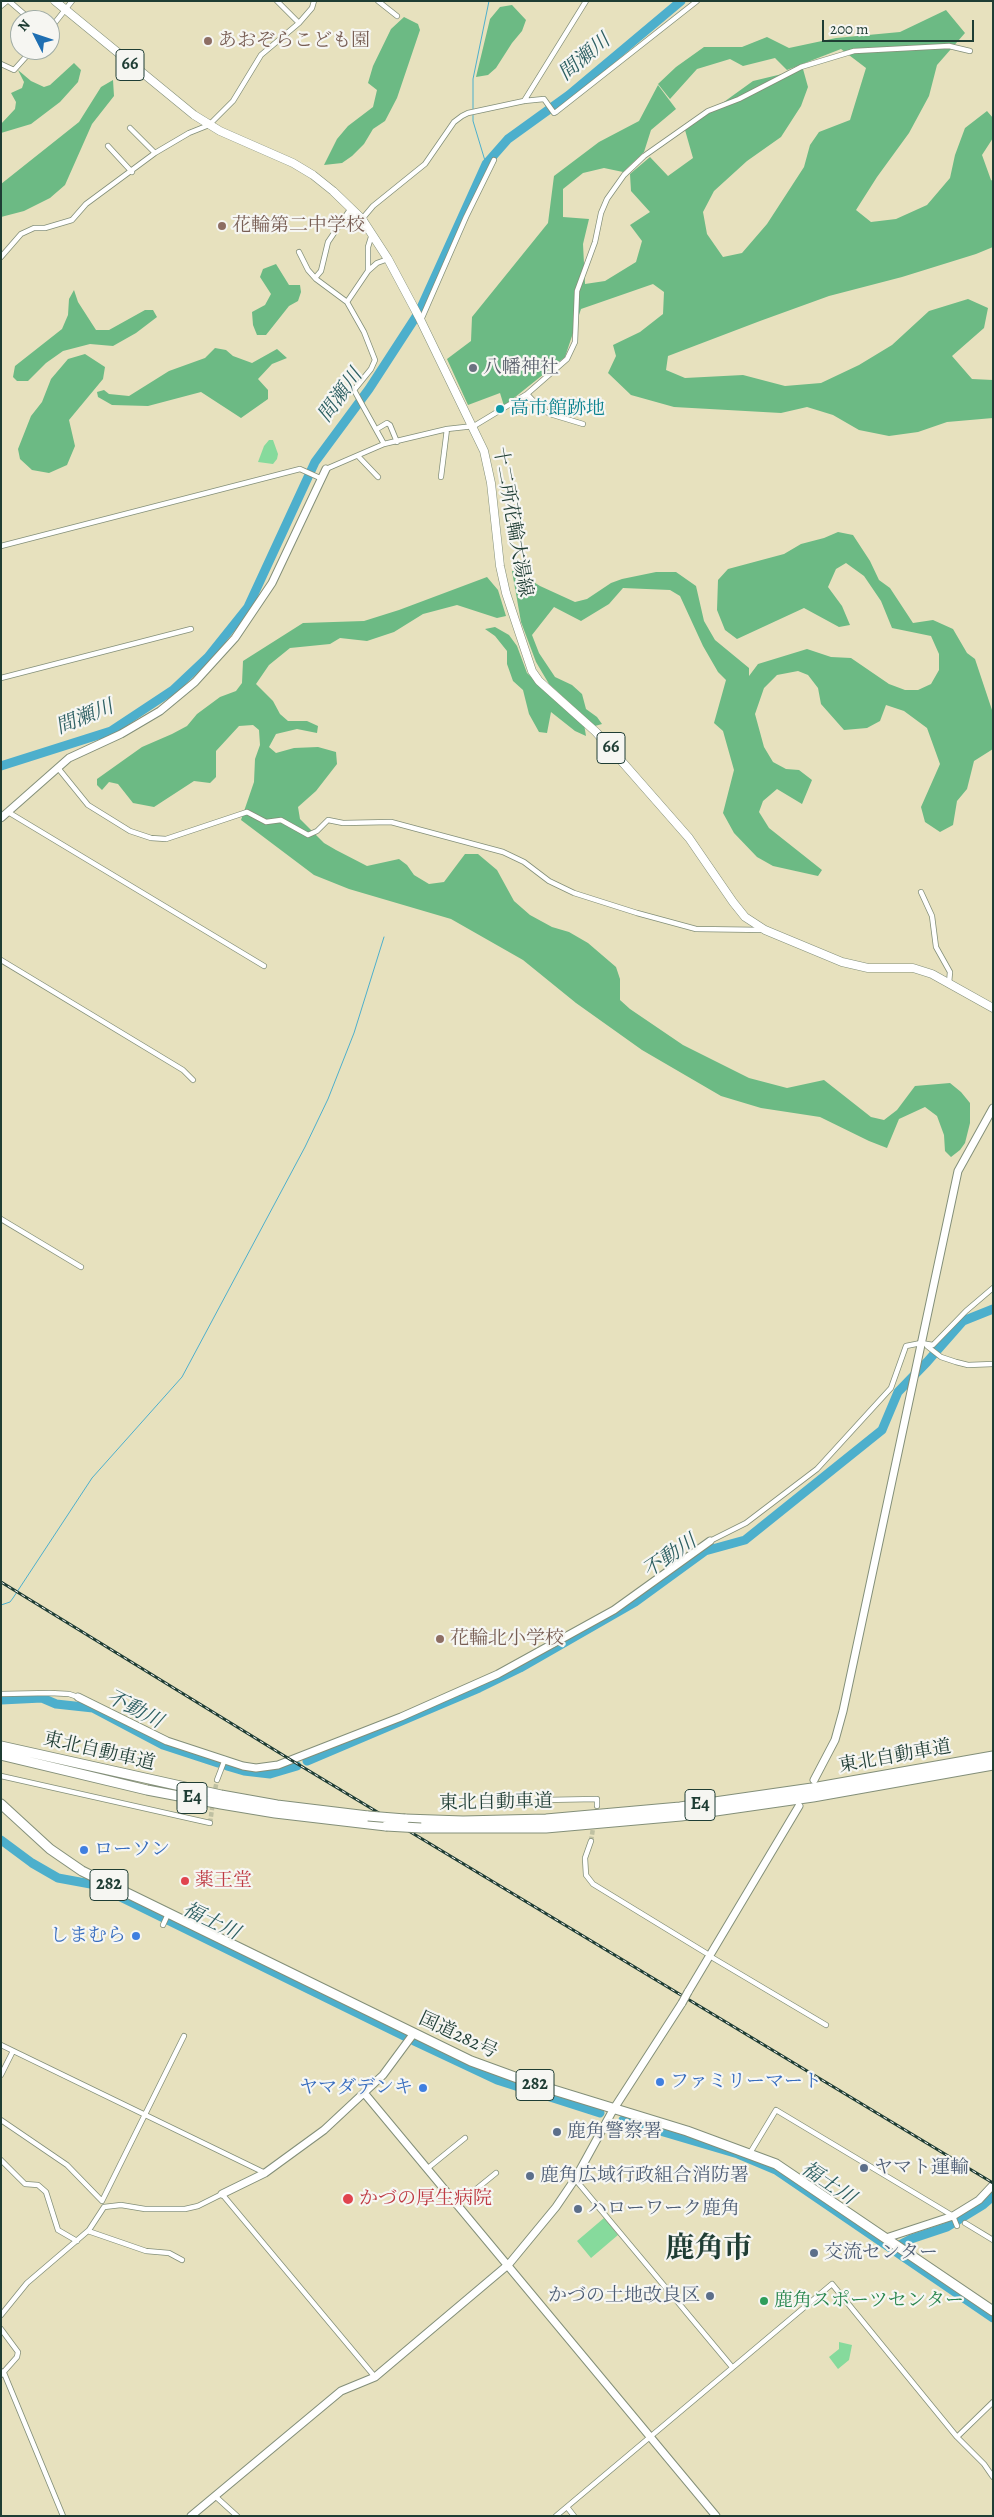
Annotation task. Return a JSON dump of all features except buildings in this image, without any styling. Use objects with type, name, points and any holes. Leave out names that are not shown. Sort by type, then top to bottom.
[{"type":"highway","name":"東北自動車道","points":[[1,1746],[221,1795],[277,1805],[368,1816],[463,1821],[546,1819],[671,1808],[802,1790],[993,1756]]},
{"type":"highway","name":"東北自動車道","points":[[1,1755],[147,1790],[275,1813],[386,1826],[421,1828],[546,1828],[681,1816],[803,1798],[993,1765]]},
{"type":"highway","name":"国道282号","points":[[1,1804],[50,1849],[82,1871],[471,2061],[506,2075],[614,2110],[687,2131],[750,2153],[792,2173],[993,2311]]},
{"type":"main road","name":"十二所花輪大湯線","points":[[55,1],[135,68],[209,125],[313,175],[362,219],[388,259],[420,319],[474,426],[484,450],[490,476],[497,549],[506,593],[532,671],[538,681],[607,744],[689,838],[745,917],[765,930],[842,962],[868,968],[913,968],[932,974],[993,1008]]},
{"type":"street","points":[[1,6],[8,1],[18,10]]},
{"type":"street","points":[[60,17],[72,1]]},
{"type":"street","points":[[277,1],[299,23]]},
{"type":"street","points":[[1,257],[21,234],[34,228],[45,228],[72,220],[86,204],[132,172],[155,153],[189,133],[209,125],[232,101],[261,55],[299,23],[312,8],[314,1]]},
{"type":"street","points":[[378,1],[397,16]]},
{"type":"street","points":[[524,100],[586,1]]},
{"type":"street","points":[[362,219],[374,206],[425,164],[454,122],[468,113],[524,100],[544,99],[554,113],[696,1]]},
{"type":"street","points":[[1,818],[69,758],[121,734],[160,711],[195,682],[235,638],[272,583],[318,477],[326,469],[384,444],[474,426],[527,394],[567,359],[575,342],[577,290],[595,242],[601,213],[607,199],[624,175],[644,156],[708,111],[739,99],[801,67],[854,51],[949,46],[970,51]]},
{"type":"street","points":[[1,64],[14,70],[23,60]]},
{"type":"street","points":[[130,128],[155,153]]},
{"type":"street","points":[[108,146],[132,172]]},
{"type":"street","points":[[420,319],[494,160]]},
{"type":"street","points":[[315,278],[321,271],[328,242],[351,208]]},
{"type":"street","points":[[368,271],[368,247],[372,234]]},
{"type":"street","points":[[299,252],[315,278],[347,302],[364,332],[375,360],[371,369],[354,390],[378,429],[384,444]]},
{"type":"street","points":[[347,302],[368,271],[388,259]]},
{"type":"street","points":[[527,394],[540,408],[550,414],[583,424]]},
{"type":"street","points":[[378,429],[387,423],[390,425],[397,442]]},
{"type":"street","points":[[441,477],[447,430]]},
{"type":"street","points":[[358,456],[378,477]]},
{"type":"street","points":[[1,546],[300,469],[318,477]]},
{"type":"street","points":[[1,678],[191,629]]},
{"type":"street","points":[[58,768],[88,805],[135,834],[151,838],[166,838],[247,812],[266,822],[281,820],[308,835],[317,831],[328,820],[343,823],[391,822],[503,852],[524,862],[549,881],[574,893],[637,913],[696,928],[765,930]]},
{"type":"street","points":[[8,812],[264,966]]},
{"type":"street","points":[[921,892],[932,916],[936,947],[950,972],[949,983]]},
{"type":"street","points":[[1,960],[184,1070],[193,1080]]},
{"type":"street","points":[[814,1780],[835,1740],[843,1711],[958,1172],[993,1108]]},
{"type":"street","points":[[1,1218],[80,1267]]},
{"type":"street","points":[[1,1694],[69,1694],[167,1740],[256,1768],[278,1765],[382,1724],[498,1674],[614,1610],[710,1541],[746,1523],[817,1469],[892,1388],[906,1346],[921,1343],[934,1345],[966,1311],[993,1288]]},
{"type":"street","points":[[921,1343],[941,1357],[968,1365],[993,1366]]},
{"type":"street","points":[[216,1780],[225,1758]]},
{"type":"street","points":[[1,1776],[210,1823]]},
{"type":"street","points":[[544,1800],[597,1799],[597,1806]]},
{"type":"street","points":[[191,2516],[341,2391],[375,2377],[509,2264],[556,2207],[575,2179],[614,2110],[682,2003],[799,1806]]},
{"type":"street","points":[[591,1841],[585,1858],[586,1875],[593,1884],[706,1953]]},
{"type":"street","points":[[163,1924],[168,1914]]},
{"type":"street","points":[[713,1958],[826,2025]]},
{"type":"street","points":[[1,2315],[33,2278],[88,2231],[104,2207],[120,2205],[185,2209],[198,2206],[265,2173],[324,2130],[365,2094],[383,2076],[414,2033]]},
{"type":"street","points":[[102,2201],[184,2036]]},
{"type":"street","points":[[1,2045],[265,2173]]},
{"type":"street","points":[[1,2075],[13,2051]]},
{"type":"street","points":[[365,2094],[509,2264],[716,2516]]},
{"type":"street","points":[[750,2153],[776,2110],[953,2217],[957,2226]]},
{"type":"street","points":[[1,2120],[63,2162],[102,2201],[104,2207]]},
{"type":"street","points":[[428,2168],[465,2138]]},
{"type":"street","points":[[1,2160],[25,2184],[38,2186],[46,2192],[58,2230],[77,2240]]},
{"type":"street","points":[[458,2204],[496,2173]]},
{"type":"street","points":[[575,2179],[732,2367]]},
{"type":"street","points":[[888,2239],[953,2217],[979,2200],[993,2184]]},
{"type":"street","points":[[222,2194],[375,2377]]},
{"type":"street","points":[[965,2223],[993,2240]]},
{"type":"street","points":[[88,2231],[146,2252],[169,2253],[182,2260]]},
{"type":"street","points":[[556,2516],[730,2373],[732,2367],[832,2284],[957,2437],[984,2464],[992,2476]]},
{"type":"street","points":[[1,2329],[18,2352],[2,2373],[62,2516]]},
{"type":"street","points":[[957,2437],[993,2402]]},
{"type":"street","points":[[215,2496],[236,2516]]},
{"type":"street","points":[[567,2507],[574,2516]]},
{"type":"green space","points":[[512,5],[526,20],[522,31],[496,68],[488,75],[476,77],[490,19],[500,7]]},
{"type":"green space","points":[[946,10],[965,33],[937,65],[929,96],[909,133],[856,210],[871,222],[896,219],[927,205],[950,178],[955,155],[965,128],[987,111],[993,118],[993,138],[982,155],[993,181],[993,247],[902,277],[829,296],[760,321],[668,356],[666,370],[685,378],[743,375],[785,386],[821,383],[859,365],[892,345],[929,311],[968,299],[988,308],[984,328],[952,356],[972,379],[993,380],[993,418],[947,422],[918,432],[889,436],[859,430],[833,415],[807,407],[781,413],[674,407],[631,395],[608,373],[616,356],[613,345],[640,332],[663,314],[664,292],[653,284],[581,309],[565,357],[504,406],[500,393],[468,405],[447,359],[471,341],[472,317],[548,223],[554,176],[599,142],[639,121],[658,85],[676,109],[651,130],[644,152],[623,172],[604,168],[583,173],[563,189],[563,217],[589,219],[583,244],[585,284],[605,281],[636,262],[642,241],[630,225],[650,212],[631,191],[630,174],[650,157],[668,176],[693,158],[685,130],[753,81],[803,69],[808,87],[801,106],[781,137],[747,161],[714,191],[703,212],[707,234],[723,257],[742,253],[767,224],[804,167],[810,145],[819,132],[850,120],[866,68],[841,49],[787,70],[775,58],[743,66],[730,59],[697,69],[670,99],[658,84],[676,67],[704,47],[742,47],[767,37],[789,48],[836,38],[900,32]]},
{"type":"green space","points":[[404,17],[418,24],[420,30],[397,98],[385,121],[373,129],[364,144],[352,156],[342,163],[324,165],[337,139],[348,126],[373,107],[377,90],[368,83],[373,66],[391,29]]},
{"type":"green space","points":[[74,63],[81,70],[78,82],[60,102],[31,124],[1,133],[1,124],[15,109],[16,102],[11,93],[22,88],[24,82],[18,70],[31,81],[44,87],[50,85]]},
{"type":"green space","points":[[113,80],[114,96],[92,124],[65,185],[50,198],[24,211],[1,217],[1,184],[79,122],[101,87]]},
{"type":"green space","points":[[276,264],[289,285],[300,285],[301,292],[298,301],[289,306],[266,335],[257,335],[253,325],[252,312],[265,305],[271,294],[260,277],[263,269]]},
{"type":"green space","points":[[74,290],[78,302],[96,330],[109,330],[145,310],[153,310],[157,317],[136,333],[113,346],[90,344],[63,351],[46,363],[28,381],[17,381],[13,377],[15,366],[62,329],[68,315],[69,299]]},
{"type":"green space","points":[[215,348],[226,350],[233,356],[252,363],[277,349],[287,358],[272,364],[258,379],[268,390],[268,399],[241,418],[201,392],[148,406],[112,405],[98,397],[97,392],[104,390],[109,394],[129,396],[169,371],[205,358]]},
{"type":"green space","points":[[85,354],[105,367],[103,379],[69,420],[75,446],[67,465],[49,473],[32,470],[20,459],[18,449],[31,416],[42,402],[51,379],[68,359]]},
{"type":"green space","points":[[269,440],[273,440],[278,454],[277,459],[273,464],[258,462],[264,446]]},
{"type":"green space","points":[[838,532],[853,535],[870,561],[879,580],[890,588],[913,623],[933,620],[953,629],[967,653],[975,659],[993,713],[993,749],[974,761],[967,789],[957,801],[953,825],[940,832],[925,822],[921,807],[940,764],[927,728],[904,711],[886,705],[880,721],[867,728],[844,730],[821,704],[818,688],[808,675],[798,671],[777,675],[764,688],[755,714],[764,747],[773,762],[786,769],[799,770],[812,780],[802,804],[777,789],[763,801],[759,812],[769,828],[822,870],[818,876],[773,866],[757,857],[734,833],[723,813],[734,770],[723,731],[714,723],[726,680],[718,672],[703,646],[680,596],[670,590],[623,588],[609,604],[581,621],[554,607],[532,635],[539,653],[555,677],[572,685],[582,694],[586,709],[597,717],[602,724],[595,726],[549,684],[536,662],[521,622],[512,571],[516,571],[540,586],[575,602],[587,599],[611,583],[622,579],[656,572],[676,572],[696,586],[704,621],[715,640],[749,668],[749,676],[758,664],[807,649],[831,657],[851,658],[889,684],[905,690],[918,690],[931,684],[939,670],[939,654],[931,636],[892,628],[881,601],[864,576],[846,563],[836,569],[828,587],[842,606],[850,625],[839,627],[804,608],[737,639],[725,630],[717,610],[718,580],[728,569],[784,554],[801,544]]},
{"type":"green space","points":[[487,577],[498,590],[506,616],[497,618],[457,605],[423,614],[394,632],[367,641],[340,638],[330,644],[290,648],[269,665],[256,684],[273,701],[280,714],[288,721],[307,721],[318,726],[317,733],[297,729],[276,734],[269,747],[276,753],[294,748],[318,747],[336,752],[337,764],[316,791],[298,807],[300,819],[324,843],[367,866],[399,859],[407,865],[414,875],[429,884],[444,882],[465,854],[478,854],[497,870],[514,901],[530,915],[552,927],[569,932],[588,943],[616,967],[620,979],[620,1000],[630,1009],[683,1045],[749,1078],[787,1088],[824,1080],[871,1117],[884,1120],[897,1110],[915,1086],[950,1083],[970,1103],[970,1123],[965,1143],[960,1150],[951,1157],[945,1151],[944,1135],[937,1116],[925,1107],[899,1119],[887,1148],[820,1117],[761,1108],[721,1096],[642,1050],[576,1003],[523,960],[451,919],[349,889],[314,875],[241,820],[254,782],[255,759],[260,745],[259,730],[253,725],[239,726],[216,751],[216,777],[210,783],[194,781],[154,807],[133,803],[118,784],[109,782],[102,790],[97,785],[97,779],[142,747],[187,726],[197,714],[220,697],[236,691],[242,683],[243,661],[303,623],[364,621]]},
{"type":"green space","points":[[495,627],[509,635],[517,646],[527,673],[584,724],[586,736],[575,731],[551,712],[547,733],[539,732],[529,714],[523,690],[513,681],[507,664],[507,651],[495,636],[485,629]]},
{"type":"green space","points":[[604,2218],[618,2235],[591,2258],[577,2241]]},
{"type":"green space","points":[[839,2342],[852,2345],[849,2360],[838,2369],[829,2357],[839,2349]]},
{"type":"waterway","points":[[486,164],[473,121],[473,79],[489,1]]},
{"type":"waterway","name":"間瀬川","points":[[1,766],[111,731],[173,690],[208,657],[248,607],[315,462],[369,389],[419,312],[486,164],[508,139],[569,95],[681,1]]},
{"type":"waterway","points":[[1,1605],[10,1602],[13,1598],[92,1478],[182,1377],[305,1147],[328,1099],[354,1033],[384,937]]},
{"type":"waterway","name":"不動川","points":[[307,1761],[479,1688],[520,1668],[635,1602],[705,1551],[745,1540],[882,1430],[898,1392],[963,1321],[993,1309]]},
{"type":"waterway","name":"不動川","points":[[1,1700],[42,1698],[56,1704],[93,1708],[163,1745],[218,1763]]},
{"type":"waterway","name":"不動川","points":[[227,1766],[244,1771],[270,1774],[297,1766]]},
{"type":"waterway","name":"福士川","points":[[1,1840],[32,1863],[58,1878],[96,1885],[406,2037]]},
{"type":"waterway","name":"福士川","points":[[414,2041],[497,2080],[600,2113]]},
{"type":"waterway","name":"福士川","points":[[623,2120],[738,2154],[776,2170],[993,2318]]},
{"type":"waterway","points":[[892,2249],[911,2239],[947,2227],[983,2205],[993,2196]]},
{"type":"tunnel","points":[[214,1795],[217,1780]]},
{"type":"tunnel","points":[[210,1823],[213,1802]]},
{"type":"tunnel","points":[[591,1841],[594,1822]]},
{"type":"railway","points":[[1,1582],[291,1760],[993,2183]]},
{"type":"place","name":"あおぞらこども園","points":[[208,41]]},
{"type":"place","name":"花輪第二中学校","points":[[222,226]]},
{"type":"place","name":"八幡神社","points":[[473,368]]},
{"type":"place","name":"高市館跡地","points":[[500,409]]},
{"type":"place","name":"花輪北小学校","points":[[440,1639]]},
{"type":"place","name":"ローソン","points":[[84,1850]]},
{"type":"place","name":"薬王堂","points":[[185,1881]]},
{"type":"place","name":"しまむら","points":[[136,1936]]},
{"type":"place","name":"ファミリーマート","points":[[660,2082]]},
{"type":"place","name":"ヤマダデンキ","points":[[423,2088]]},
{"type":"place","name":"鹿角警察署","points":[[557,2132]]},
{"type":"place","name":"ヤマト運輸","points":[[864,2168]]},
{"type":"place","name":"鹿角広域行政組合消防署","points":[[530,2176]]},
{"type":"place","name":"かづの厚生病院","points":[[348,2199]]},
{"type":"place","name":"ハローワーク鹿角","points":[[578,2209]]},
{"type":"place","name":"交流センター","points":[[814,2253]]},
{"type":"place","name":"かづの土地改良区","points":[[710,2296]]},
{"type":"place","name":"鹿角スポーツセンター","points":[[764,2301]]},
{"type":"district","name":"鹿角市","points":[[709,2250]]}]
